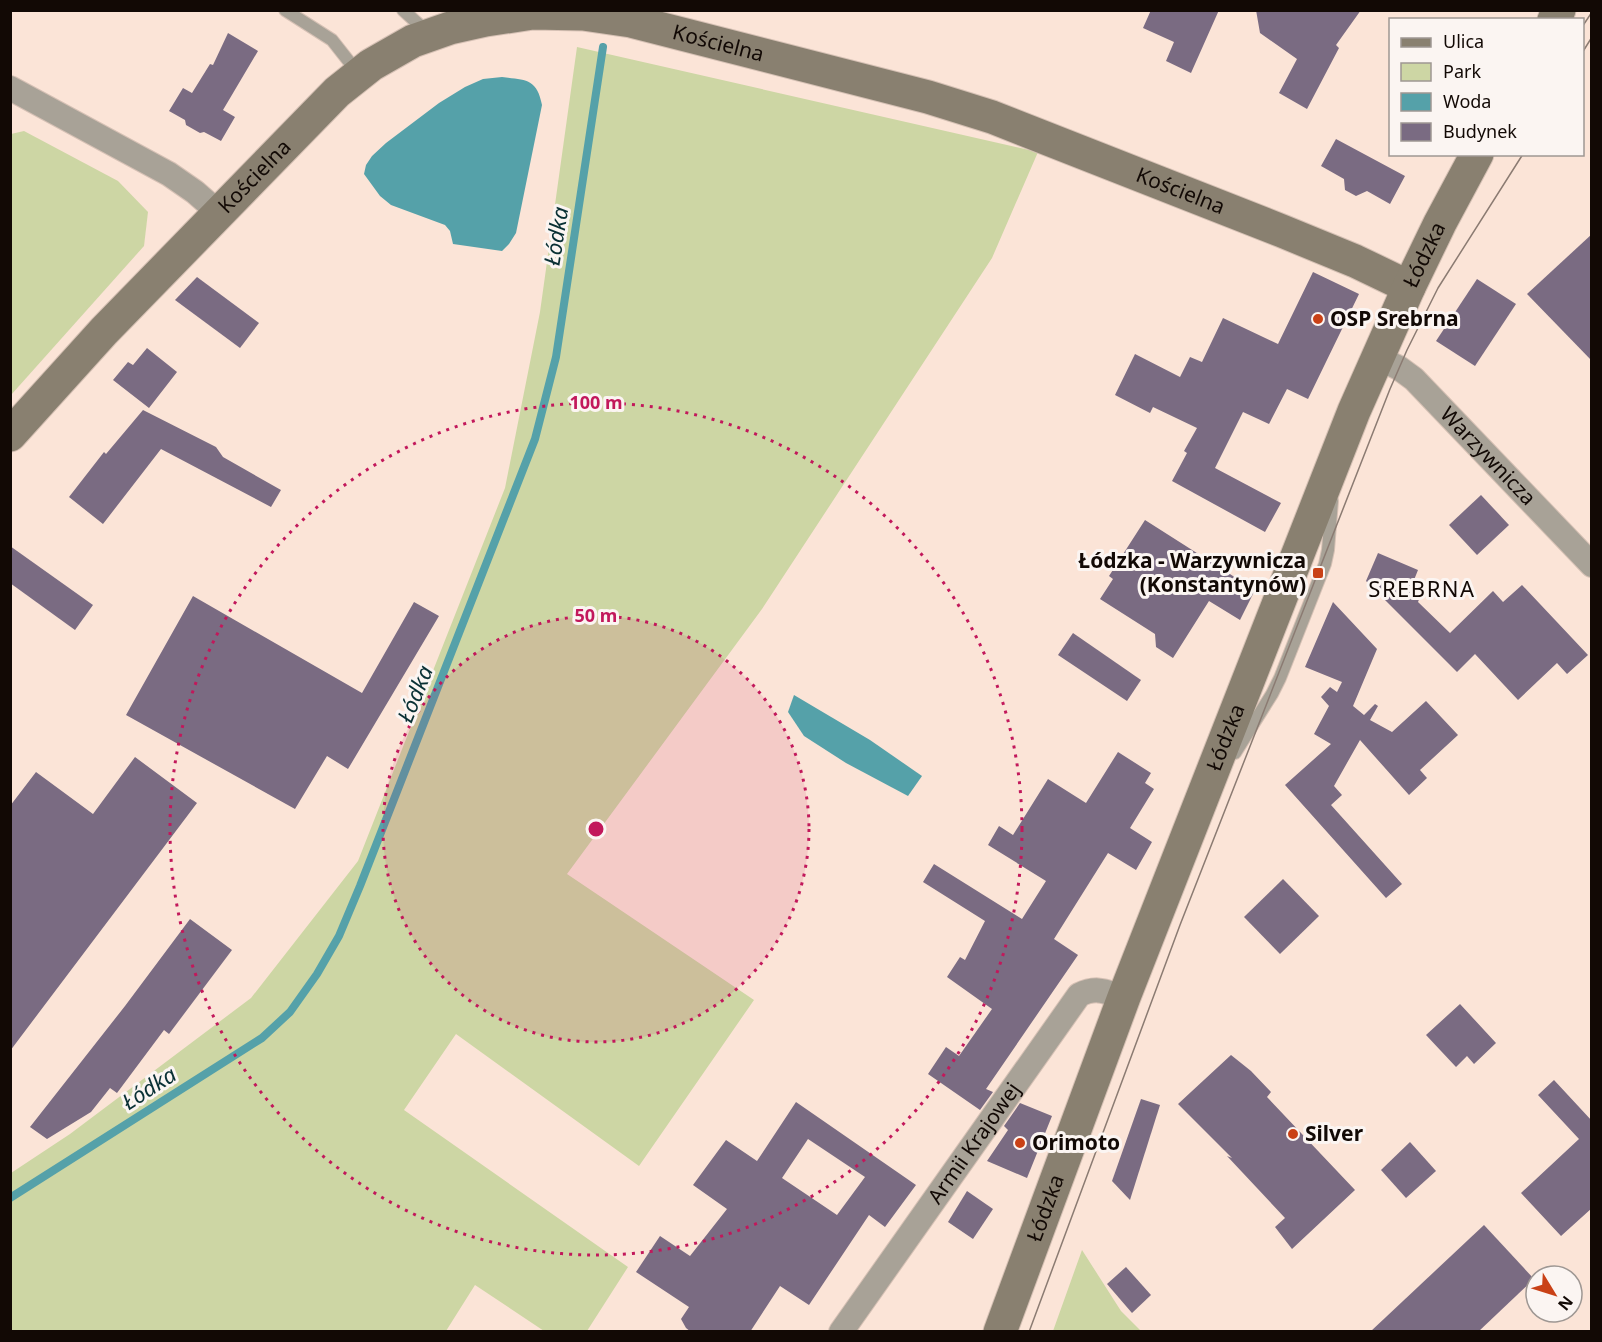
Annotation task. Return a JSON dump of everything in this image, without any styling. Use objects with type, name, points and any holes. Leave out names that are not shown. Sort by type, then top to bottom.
[{"type":"street","name":"Kościelna","points":[[10,435],[104,331],[337,92],[371,65],[413,41],[450,28],[533,13],[593,15],[632,21],[928,97],[992,117],[1282,231],[1355,261],[1409,288]]},
{"type":"street","points":[[10,88],[169,174],[219,213]]},
{"type":"street","name":"Łódzka","points":[[1000,1332],[1124,997],[1335,457],[1409,288],[1476,156]]},
{"type":"street","name":"Warzywnicza","points":[[1377,357],[1414,379],[1592,565]]},
{"type":"street","name":"Armii Krajowej","points":[[842,1332],[1079,995],[1089,990],[1102,990],[1124,997]]},
{"type":"lane","points":[[285,10],[332,40],[359,75]]},
{"type":"lane","points":[[403,10],[430,35]]},
{"type":"green space","points":[[577,47],[1038,152],[992,258],[762,609],[567,874],[754,1000],[639,1166],[456,1034],[404,1110],[628,1267],[587,1331],[544,1331],[475,1285],[446,1331],[11,1332],[11,1173],[70,1134],[251,998],[358,861],[505,488],[540,312]]},
{"type":"green space","points":[[24,131],[118,181],[148,212],[144,246],[11,395],[11,134]]},
{"type":"green space","points":[[1082,1250],[1121,1311],[1141,1331],[1053,1331]]},
{"type":"water","points":[[502,77],[529,82],[537,90],[542,105],[516,233],[502,251],[453,244],[450,231],[445,225],[391,205],[380,196],[364,174],[366,165],[386,143],[439,103],[483,79]]},
{"type":"water","points":[[794,695],[870,740],[922,776],[908,796],[846,763],[804,736],[788,712]]},
{"type":"building","points":[[1151,10],[1219,10],[1191,73],[1166,61],[1174,42],[1143,28]]},
{"type":"building","points":[[1256,10],[1361,10],[1336,45],[1339,48],[1307,109],[1279,93],[1297,59],[1260,33]]},
{"type":"building","points":[[228,33],[258,51],[223,110],[235,117],[221,141],[186,125],[185,120],[169,111],[183,88],[192,93],[210,64],[213,65]]},
{"type":"building","points":[[1336,139],[1405,176],[1390,204],[1367,191],[1356,196],[1345,190],[1344,179],[1321,166]]},
{"type":"building","points":[[1592,234],[1592,361],[1527,294]]},
{"type":"building","points":[[1313,272],[1359,294],[1308,399],[1287,389],[1269,424],[1243,412],[1215,468],[1281,503],[1265,532],[1172,481],[1187,453],[1184,451],[1197,428],[1153,407],[1150,413],[1115,395],[1135,354],[1180,377],[1190,357],[1202,362],[1223,318],[1278,344]]},
{"type":"building","points":[[197,277],[259,323],[240,348],[175,300]]},
{"type":"building","points":[[1477,279],[1516,304],[1475,366],[1436,341]]},
{"type":"building","points":[[147,348],[177,372],[149,408],[113,380],[128,362],[133,365]]},
{"type":"building","points":[[143,410],[216,447],[223,457],[281,490],[271,507],[161,449],[103,524],[69,497],[104,452],[106,454]]},
{"type":"building","points":[[1481,495],[1509,525],[1477,555],[1449,525]]},
{"type":"building","points":[[1145,520],[1255,590],[1240,620],[1209,601],[1173,658],[1156,647],[1155,634],[1100,599],[1113,579],[1109,576]]},
{"type":"building","points":[[10,546],[93,605],[75,630],[10,583]]},
{"type":"building","points":[[1378,553],[1418,570],[1414,580],[1425,584],[1418,602],[1450,633],[1493,591],[1503,602],[1522,585],[1588,655],[1567,674],[1557,663],[1518,700],[1475,654],[1457,672],[1366,581]]},
{"type":"building","points":[[193,596],[362,693],[414,602],[439,616],[348,769],[327,756],[295,809],[126,715]]},
{"type":"building","points":[[1333,602],[1377,649],[1353,706],[1364,715],[1375,704],[1378,706],[1370,720],[1392,732],[1426,701],[1458,735],[1420,770],[1427,778],[1409,795],[1360,740],[1334,786],[1342,795],[1331,805],[1402,884],[1386,898],[1285,785],[1331,744],[1314,734],[1329,706],[1321,697],[1330,687],[1337,692],[1342,682],[1305,667]]},
{"type":"building","points":[[1073,633],[1141,680],[1127,701],[1058,655]]},
{"type":"building","points":[[1118,752],[1151,773],[1145,783],[1154,789],[1130,828],[1152,842],[1136,870],[1108,853],[1054,939],[1078,955],[986,1089],[993,1092],[980,1110],[928,1074],[946,1047],[959,1056],[992,1009],[947,977],[960,957],[965,960],[985,921],[923,882],[934,864],[1022,919],[1046,881],[988,845],[999,826],[1013,835],[1048,779],[1086,803]]},
{"type":"building","points":[[135,757],[197,803],[10,1051],[10,806],[36,772],[93,814]]},
{"type":"building","points":[[1283,879],[1319,916],[1280,954],[1244,917]]},
{"type":"building","points":[[190,919],[232,950],[169,1034],[164,1030],[117,1093],[110,1088],[91,1112],[47,1139],[30,1127],[125,1006]]},
{"type":"building","points":[[1460,1004],[1496,1043],[1474,1064],[1467,1056],[1456,1067],[1426,1035]]},
{"type":"building","points":[[1231,1055],[1251,1071],[1271,1092],[1267,1097],[1355,1190],[1292,1249],[1275,1227],[1285,1218],[1227,1156],[1232,1158],[1178,1104]]},
{"type":"building","points":[[1554,1080],[1592,1121],[1592,1208],[1561,1236],[1521,1193],[1579,1139],[1538,1095]]},
{"type":"building","points":[[1141,1099],[1160,1105],[1130,1200],[1112,1181]]},
{"type":"building","points":[[796,1102],[916,1185],[885,1227],[869,1215],[809,1305],[780,1286],[750,1332],[691,1332],[681,1319],[689,1307],[636,1272],[660,1236],[690,1256],[727,1209],[693,1185],[726,1140],[757,1161]],"holes":[[[808,1139],[865,1177],[837,1215],[782,1178]]]},
{"type":"building","name":"Orimoto","points":[[1020,1103],[1052,1116],[1027,1178],[987,1161],[1008,1130],[1004,1126]]},
{"type":"building","points":[[1410,1142],[1436,1171],[1406,1198],[1381,1170]]},
{"type":"building","points":[[967,1191],[993,1209],[973,1239],[948,1222]]},
{"type":"building","points":[[1484,1225],[1524,1268],[1524,1288],[1478,1332],[1370,1332]]},
{"type":"building","points":[[1126,1267],[1151,1295],[1132,1313],[1107,1284]]},
{"type":"waterway","name":"Łódka","points":[[10,1198],[262,1038],[290,1012],[317,974],[339,936],[535,439],[556,357],[603,47]]},
{"type":"tram line","points":[[1584,24],[1592,12]]},
{"type":"tram line","points":[[1584,50],[1592,37]]},
{"type":"tram line","points":[[1029,1332],[1180,925],[1390,389],[1438,288],[1522,156]]},
{"type":"place","name":"OSP Srebrna","points":[[1318,319]]},
{"type":"place","name":"Łódzka - Warzywnicza (Konstantynów)","points":[[1318,573]]},
{"type":"place","name":"Silver","points":[[1293,1134]]},
{"type":"place","name":"Orimoto","points":[[1020,1143]]},
{"type":"district","name":"SREBRNA","points":[[1422,589]]}]
